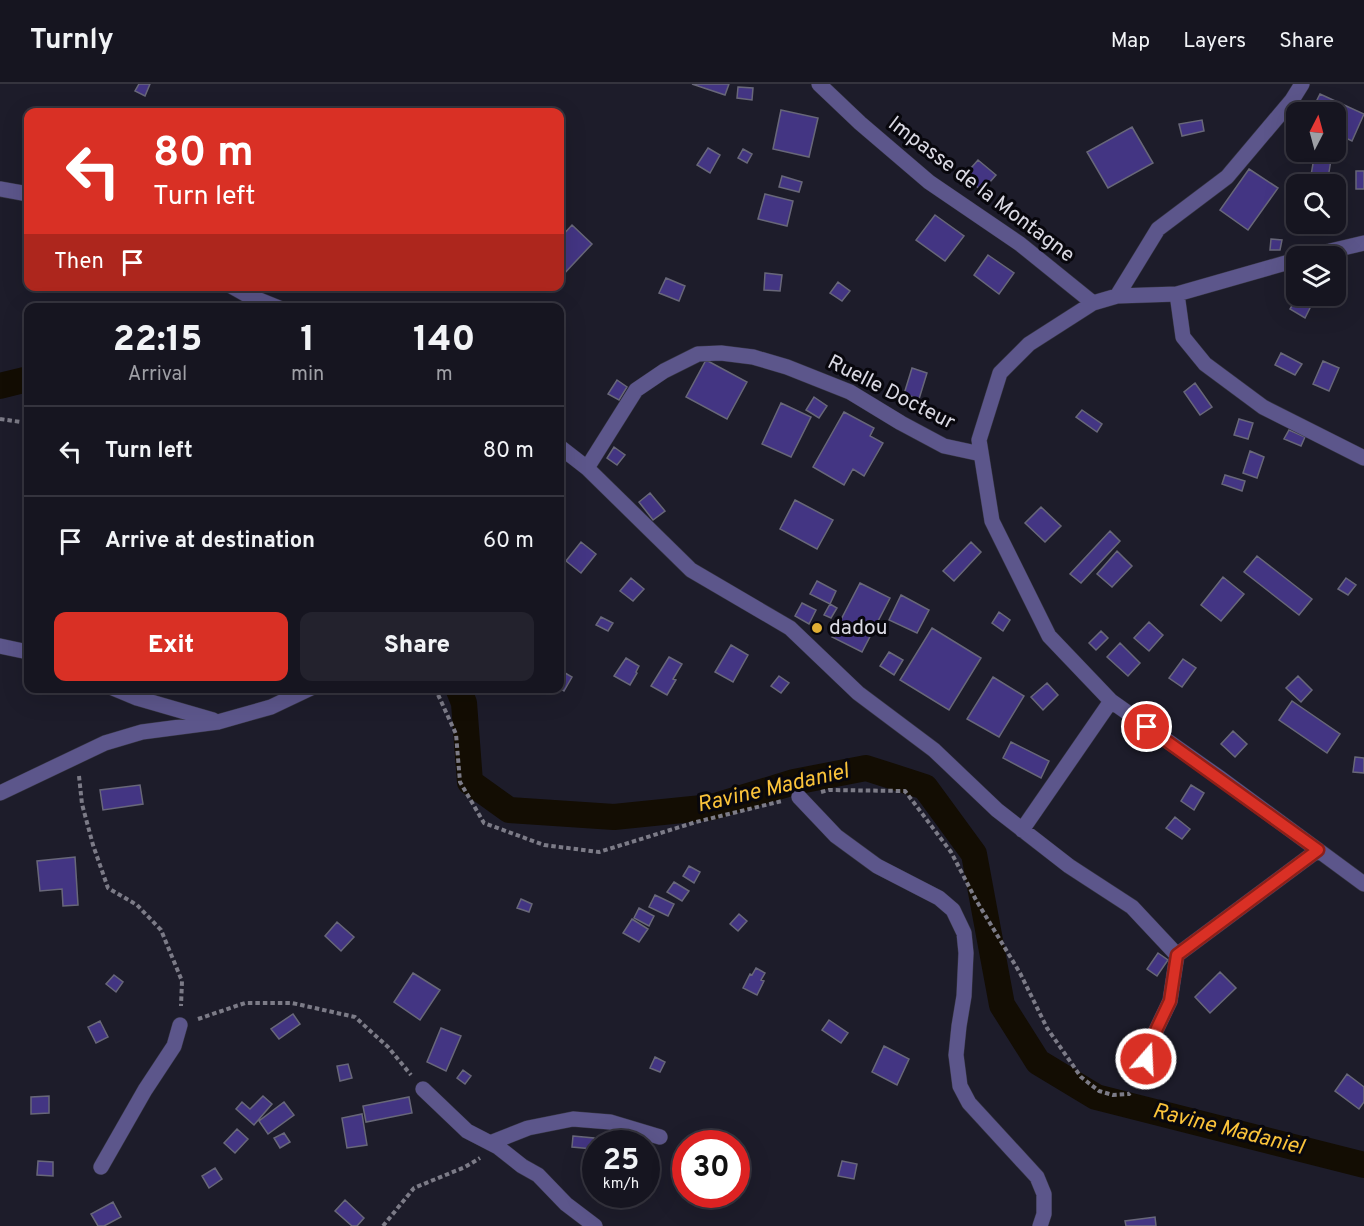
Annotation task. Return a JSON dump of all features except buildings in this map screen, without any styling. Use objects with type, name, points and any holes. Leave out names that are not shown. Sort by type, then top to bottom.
[{"type":"street","name":"Impasse de la Montagne","points":[[819,84],[860,123],[929,182],[1020,244],[1093,303]]},
{"type":"street","points":[[1116,296],[1158,229],[1227,177],[1292,100],[1302,84]]},
{"type":"street","points":[[0,189],[24,193]]},
{"type":"street","points":[[1346,247],[1364,243]]},
{"type":"street","points":[[1286,263],[1177,294],[1116,296],[1093,303],[1029,344],[1000,373],[979,440],[992,521],[1049,636],[1111,701],[1364,884]]},
{"type":"street","points":[[240,291],[267,303]]},
{"type":"street","points":[[1177,294],[1184,337],[1205,364],[1263,407],[1364,458]]},
{"type":"street","name":"Ruelle Docteur","points":[[587,468],[636,390],[664,371],[698,354],[721,353],[753,357],[787,367],[850,392],[944,446],[981,454]]},
{"type":"street","points":[[564,450],[587,468],[692,570],[790,628],[858,693],[934,750],[997,810],[1069,866],[1132,907],[1177,955]]},
{"type":"street","points":[[0,646],[24,651]]},
{"type":"street","points":[[125,693],[218,722]]},
{"type":"street","points":[[0,793],[105,743],[142,732],[218,722],[271,707],[300,693]]},
{"type":"street","points":[[1022,830],[1111,701]]},
{"type":"street","points":[[799,797],[836,836],[877,866],[939,898],[953,910],[964,933],[966,952],[964,996],[958,1026],[956,1055],[960,1086],[969,1103],[1037,1177],[1044,1194],[1044,1214],[1040,1226]]},
{"type":"street","points":[[1142,1080],[1150,1043],[1170,1001],[1177,955],[1318,850]]},
{"type":"street","points":[[102,1167],[145,1090],[174,1046],[180,1025]]},
{"type":"street","points":[[423,1089],[466,1131],[494,1145],[538,1175],[566,1204],[595,1226]]},
{"type":"street","points":[[494,1145],[528,1128],[573,1119],[610,1122],[637,1130]]},
{"type":"path","points":[[0,419],[24,422]]},
{"type":"path","points":[[437,693],[456,734],[460,782],[484,824],[544,845],[599,852],[696,822],[829,790],[905,791],[951,852],[976,900],[1020,973],[1047,1028],[1081,1077],[1099,1091],[1113,1095],[1129,1094],[1142,1080]]},
{"type":"path","points":[[77,757],[82,804],[108,888],[137,905],[161,930],[182,981],[180,1025],[245,1003],[292,1002],[355,1017],[388,1047],[423,1089]]},
{"type":"path","points":[[383,1226],[414,1188],[465,1167],[494,1145]]},
{"type":"waterway","name":"Ravine Madaniel","points":[[0,386],[24,380]]},
{"type":"waterway","name":"Ravine Madaniel","points":[[460,693],[464,703],[470,782],[509,810],[614,817],[712,807],[794,782],[866,768],[925,787],[974,854],[1002,1005],[1038,1062],[1096,1097],[1364,1165]]},
{"type":"place","name":"dadou","points":[[817,628]]},
{"type":"route","points":[[1146,1059],[1150,1043],[1170,1001],[1177,955],[1318,850],[1147,727]]}]
